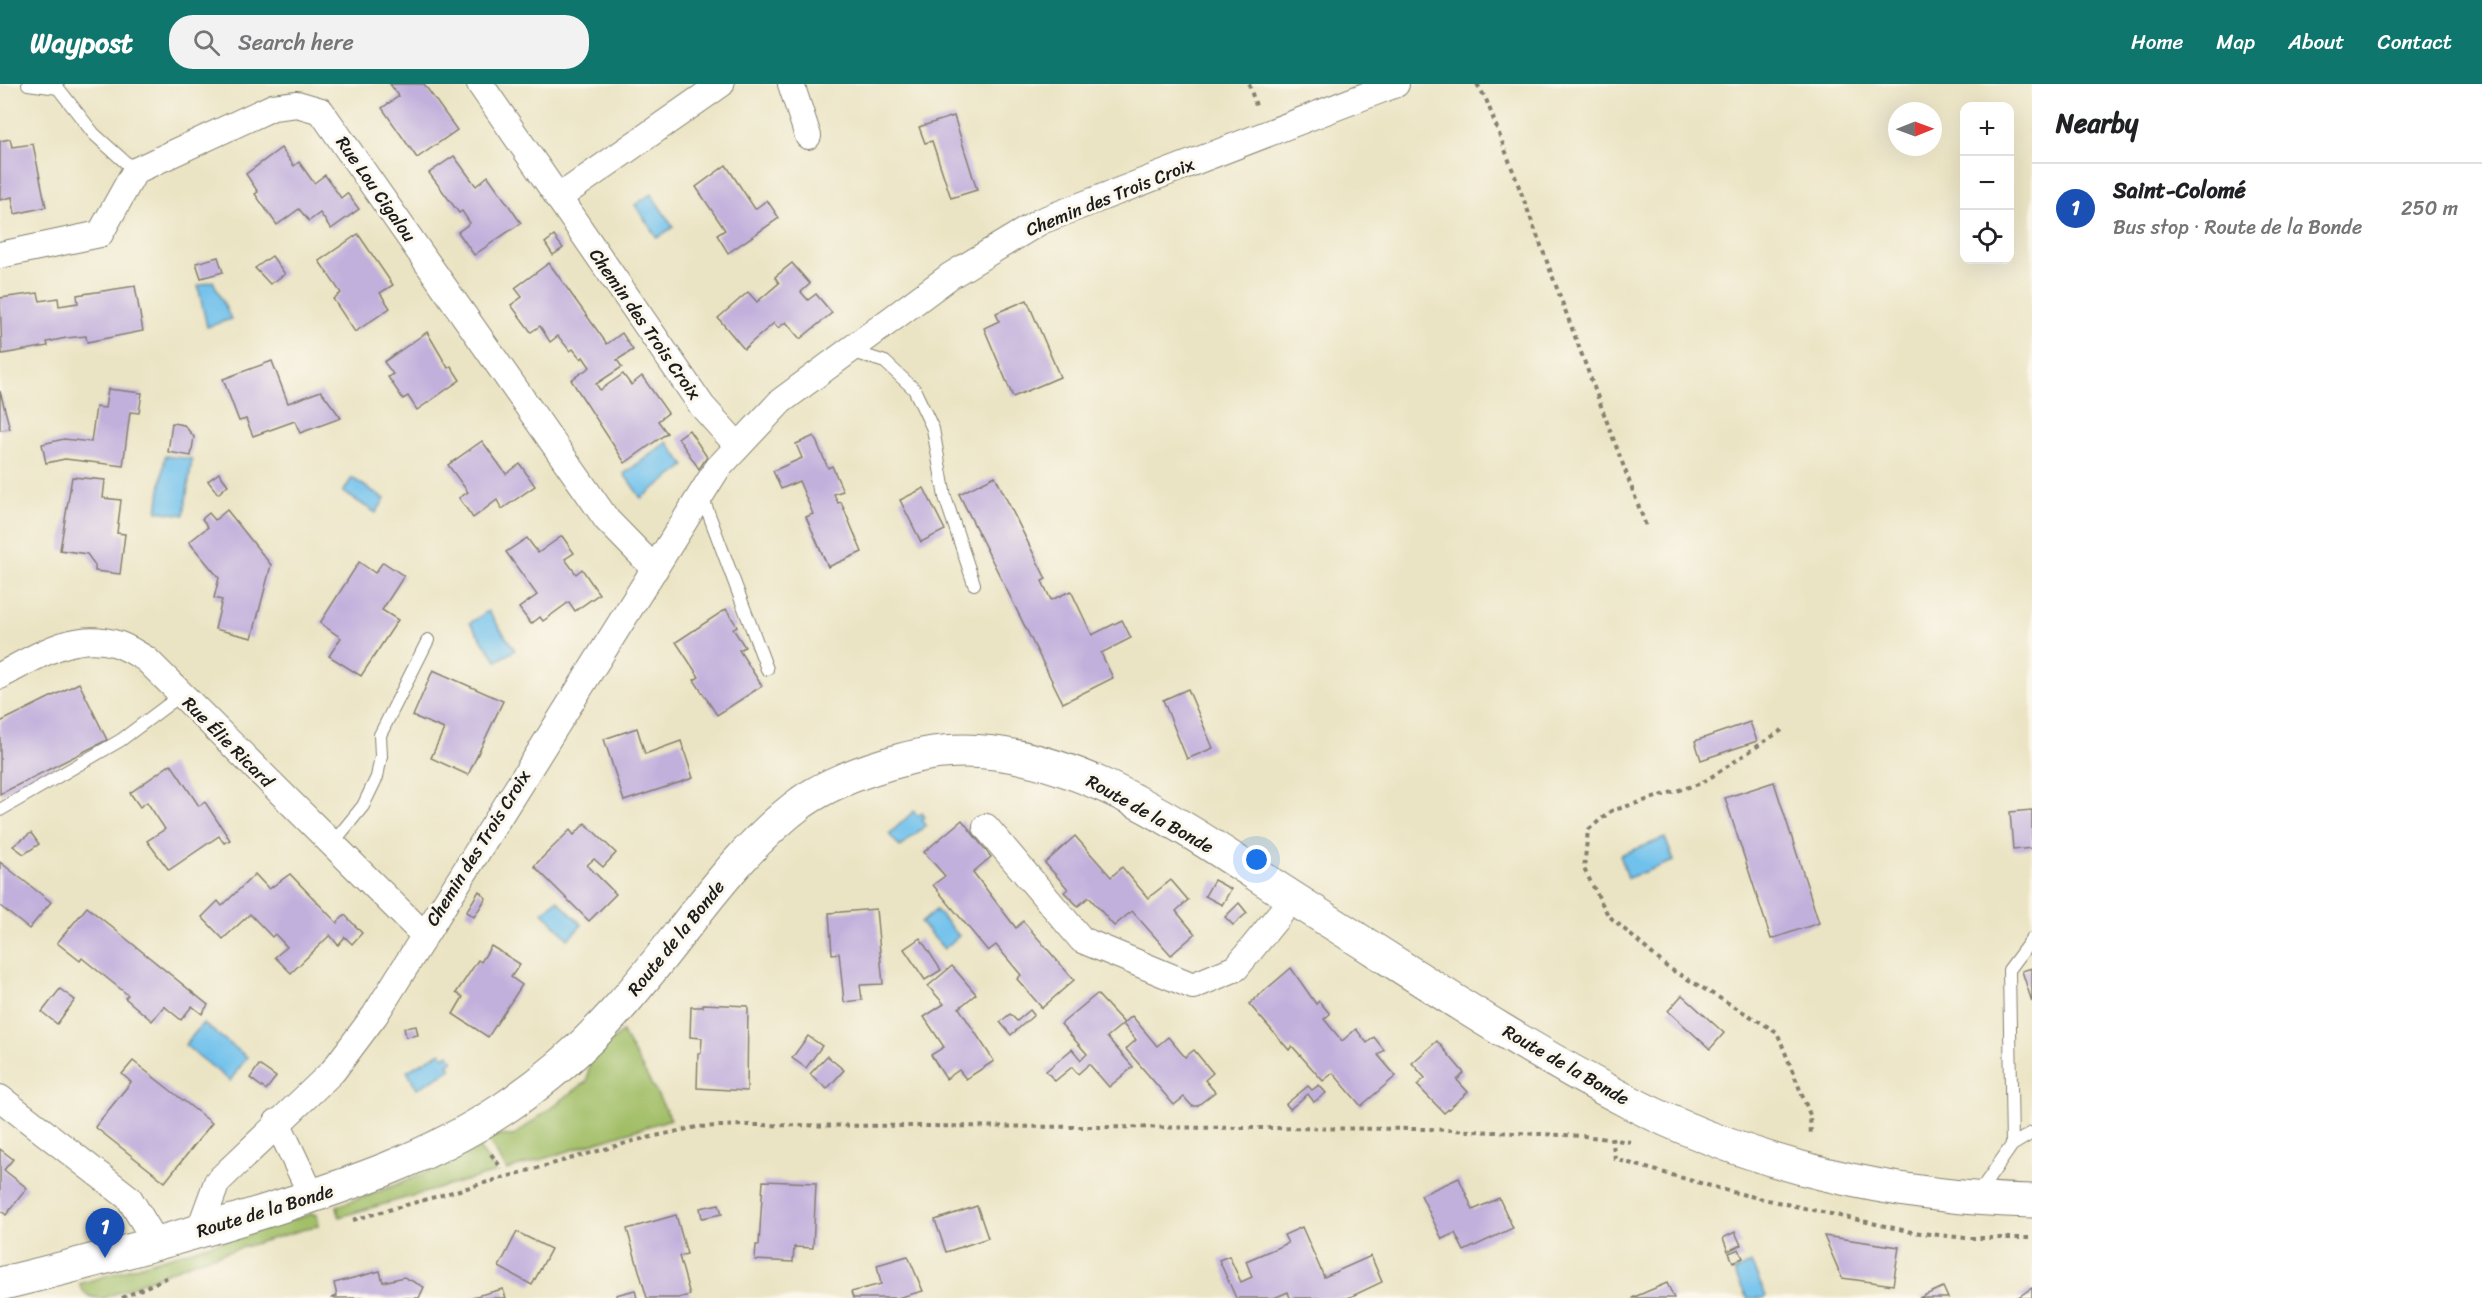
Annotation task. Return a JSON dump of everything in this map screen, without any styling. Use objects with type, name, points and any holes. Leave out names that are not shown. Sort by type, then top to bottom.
[{"type":"main road","name":"Route de la Bonde","points":[[0,1284],[200,1231],[361,1180],[437,1148],[501,1110],[565,1062],[616,1011],[753,845],[804,801],[859,773],[940,752],[994,751],[1056,765],[1116,792],[1293,898],[1520,1040],[1628,1101],[1693,1131],[1813,1170],[1896,1190],[1974,1200],[2032,1200]]},
{"type":"street","name":"Chemin des Trois Croix","points":[[480,84],[702,406],[738,446]]},
{"type":"street","points":[[558,198],[721,84]]},
{"type":"street","points":[[791,84],[808,136]]},
{"type":"street","name":"Chemin des Trois Croix","points":[[200,1231],[217,1182],[277,1122],[333,1071],[375,1015],[717,469],[781,400],[950,276],[1041,221],[1396,84]]},
{"type":"street","name":"Rue Lou Cigalou","points":[[135,171],[273,107],[297,104],[321,111],[608,520],[655,569]]},
{"type":"street","points":[[0,255],[100,234],[135,171]]},
{"type":"street","name":"Rue Élie Ricard","points":[[0,676],[51,649],[81,640],[117,644],[146,659],[424,935]]},
{"type":"street","points":[[986,827],[1082,940],[1193,986],[1236,968],[1293,898]]},
{"type":"street","points":[[0,1098],[129,1198],[157,1244]]},
{"type":"street","points":[[277,1122],[312,1196]]},
{"type":"lane","points":[[28,84],[58,88],[94,134],[135,171]]},
{"type":"lane","points":[[850,351],[885,362],[914,389],[933,429],[945,497],[974,584]]},
{"type":"lane","points":[[701,494],[767,669]]},
{"type":"lane","points":[[333,844],[363,806],[377,777],[381,756],[380,735],[428,640]]},
{"type":"lane","points":[[0,810],[121,740],[181,695]]},
{"type":"lane","points":[[2012,1145],[2009,970],[2032,939]]},
{"type":"lane","points":[[1974,1200],[2012,1145],[2032,1133]]},
{"type":"path","points":[[1477,84],[1486,99],[1646,526]]},
{"type":"path","points":[[1782,730],[1702,783],[1611,811],[1588,831],[1584,869],[1608,915],[1667,967],[1777,1032],[1810,1115],[1813,1170]]},
{"type":"path","points":[[348,1221],[637,1140],[697,1127],[1428,1129],[1612,1137],[1632,1143]]},
{"type":"path","points":[[122,1298],[175,1274]]},
{"type":"green space","points":[[622,1032],[671,1119],[507,1170],[487,1139],[498,1135],[513,1136],[587,1081],[590,1059]]},
{"type":"green space","points":[[478,1146],[496,1172],[339,1217],[337,1206],[409,1180]]},
{"type":"green space","points":[[311,1214],[317,1215],[319,1225],[196,1261],[104,1298],[88,1296],[79,1284]]},
{"type":"water","points":[[651,194],[673,227],[657,238],[635,205]]},
{"type":"water","points":[[213,281],[231,319],[207,327],[198,286]]},
{"type":"water","points":[[667,442],[685,466],[641,498],[624,474]]},
{"type":"water","points":[[165,456],[192,459],[184,515],[157,511]]},
{"type":"water","points":[[352,478],[385,499],[376,513],[343,492]]},
{"type":"water","points":[[488,611],[515,650],[497,661],[470,623]]},
{"type":"water","points":[[914,811],[918,816],[922,813],[925,817],[922,820],[926,825],[900,847],[889,834]]},
{"type":"water","points":[[1665,838],[1674,861],[1628,878],[1620,855]]},
{"type":"water","points":[[557,900],[582,925],[568,939],[543,912]]},
{"type":"water","points":[[936,910],[959,936],[944,949],[921,923]]},
{"type":"water","points":[[203,1023],[247,1057],[230,1081],[185,1045]]},
{"type":"water","points":[[441,1052],[444,1057],[449,1054],[453,1061],[448,1064],[451,1069],[417,1089],[407,1071]]},
{"type":"water","points":[[1751,1263],[1766,1296],[1764,1298],[1747,1298],[1734,1272]]},
{"type":"building","points":[[390,84],[424,84],[457,130],[417,158],[382,108],[399,96]]},
{"type":"building","points":[[954,116],[977,190],[951,198],[932,141],[925,143],[919,127]]},
{"type":"building","points":[[10,139],[12,147],[33,144],[46,207],[15,214],[12,197],[0,200],[0,141]]},
{"type":"building","points":[[281,148],[294,166],[299,162],[314,183],[325,175],[341,198],[347,193],[359,209],[331,229],[320,213],[309,221],[299,209],[277,225],[255,194],[258,192],[246,174]]},
{"type":"building","points":[[454,156],[476,186],[488,176],[521,223],[474,255],[458,232],[470,223],[462,211],[459,213],[429,173]]},
{"type":"building","points":[[726,165],[755,209],[767,200],[779,218],[728,253],[717,235],[725,230],[696,187]]},
{"type":"building","points":[[358,234],[393,285],[380,293],[390,308],[355,332],[333,299],[341,293],[319,261]]},
{"type":"building","points":[[554,236],[563,248],[553,255],[545,243]]},
{"type":"building","points":[[272,256],[285,274],[270,284],[255,268]]},
{"type":"building","points":[[218,257],[223,272],[201,278],[196,263]]},
{"type":"building","points":[[549,263],[607,344],[622,333],[633,350],[617,360],[622,367],[596,384],[600,390],[623,374],[631,385],[642,376],[668,413],[658,421],[667,433],[625,463],[571,380],[590,367],[583,357],[581,359],[573,349],[570,351],[558,336],[550,342],[540,326],[531,332],[511,305],[522,297],[515,288]]},
{"type":"building","points":[[792,263],[810,284],[801,292],[808,300],[816,294],[832,313],[800,339],[786,322],[778,328],[774,323],[744,349],[718,318],[748,292],[757,302],[779,283],[775,277]]},
{"type":"building","points":[[135,286],[143,331],[87,342],[86,336],[66,338],[47,342],[48,346],[2,354],[0,298],[38,293],[40,301],[58,298],[59,306],[78,303],[77,295]]},
{"type":"building","points":[[1027,300],[1060,377],[1013,397],[984,328],[999,321],[996,313]]},
{"type":"building","points":[[427,332],[448,368],[451,366],[460,380],[417,410],[408,396],[403,399],[388,377],[393,374],[384,362]]},
{"type":"building","points":[[272,361],[288,403],[321,391],[341,418],[300,433],[295,421],[253,436],[246,419],[239,421],[223,379]]},
{"type":"building","points":[[108,389],[142,393],[139,413],[130,412],[123,466],[65,459],[46,463],[42,444],[64,439],[91,442],[96,407],[105,408]]},
{"type":"building","points":[[0,391],[10,429],[0,430]]},
{"type":"building","points":[[172,423],[184,425],[194,437],[191,456],[168,452]]},
{"type":"building","points":[[689,430],[707,457],[699,469],[678,438]]},
{"type":"building","points":[[814,436],[828,468],[832,466],[843,491],[834,494],[838,503],[841,502],[862,552],[828,567],[806,517],[813,514],[799,481],[781,489],[773,471],[802,458],[796,444]]},
{"type":"building","points":[[482,441],[506,474],[520,464],[535,486],[502,509],[497,500],[473,518],[459,498],[468,492],[448,465]]},
{"type":"building","points":[[219,473],[228,485],[218,494],[208,481]]},
{"type":"building","points":[[995,476],[1046,579],[1042,581],[1051,600],[1071,591],[1092,635],[1122,620],[1131,638],[1101,653],[1113,678],[1063,703],[959,494]]},
{"type":"building","points":[[72,477],[105,480],[103,498],[121,500],[117,533],[125,534],[120,574],[95,571],[95,565],[87,554],[60,550]]},
{"type":"building","points":[[924,488],[945,530],[921,542],[900,500]]},
{"type":"building","points":[[227,510],[271,565],[252,638],[215,629],[222,600],[214,598],[219,578],[189,542],[208,527],[202,519],[209,513],[215,520]]},
{"type":"building","points":[[562,536],[574,553],[565,559],[576,574],[582,569],[599,594],[575,611],[569,602],[543,621],[540,617],[531,624],[519,608],[537,595],[506,552],[527,538],[538,553]]},
{"type":"building","points":[[359,562],[375,573],[383,562],[404,576],[382,610],[398,620],[361,676],[329,656],[341,638],[320,623]]},
{"type":"building","points":[[726,609],[737,626],[733,629],[745,647],[739,650],[762,686],[717,715],[694,680],[699,677],[676,642]]},
{"type":"building","points":[[433,670],[503,701],[468,775],[431,758],[444,729],[413,716]]},
{"type":"building","points":[[79,683],[107,740],[0,794],[0,722]]},
{"type":"building","points":[[1188,689],[1213,748],[1187,759],[1163,700]]},
{"type":"building","points":[[1750,722],[1757,741],[1701,760],[1695,741]]},
{"type":"building","points":[[637,728],[645,754],[681,741],[693,778],[624,801],[604,739]]},
{"type":"building","points":[[171,764],[199,806],[205,802],[230,840],[224,843],[219,836],[169,870],[147,841],[165,829],[147,802],[140,807],[130,793]]},
{"type":"building","points":[[1774,782],[1819,923],[1771,939],[1725,798]]},
{"type":"building","points":[[2032,810],[2032,848],[2013,850],[2010,812]]},
{"type":"building","points":[[962,820],[991,857],[973,872],[1016,928],[1023,921],[1074,980],[1042,1008],[1017,979],[1021,975],[996,945],[988,951],[933,885],[945,876],[924,852]]},
{"type":"building","points":[[585,823],[616,853],[603,867],[594,859],[587,865],[616,894],[589,921],[534,866],[570,830],[574,835]]},
{"type":"building","points":[[31,833],[39,844],[24,854],[13,846]]},
{"type":"building","points":[[1075,836],[1111,877],[1122,867],[1148,898],[1171,880],[1188,900],[1176,911],[1195,934],[1171,955],[1132,911],[1114,926],[1089,897],[1078,906],[1064,892],[1068,889],[1045,863]]},
{"type":"building","points":[[0,862],[51,902],[29,929],[0,906]]},
{"type":"building","points":[[255,874],[269,889],[290,874],[337,923],[345,915],[362,933],[352,944],[345,937],[338,945],[330,935],[291,973],[275,957],[287,947],[275,934],[272,937],[250,914],[223,939],[202,917],[218,901],[222,906]]},
{"type":"building","points":[[1214,880],[1231,889],[1222,905],[1205,896]]},
{"type":"building","points":[[479,891],[486,898],[474,917],[466,912]]},
{"type":"building","points":[[1239,903],[1247,913],[1233,925],[1225,917]]},
{"type":"building","points":[[87,907],[208,1005],[202,1014],[192,1006],[181,1020],[164,1006],[152,1021],[125,998],[128,995],[82,958],[80,961],[57,943]]},
{"type":"building","points":[[876,909],[883,984],[860,985],[862,1000],[844,1002],[839,953],[832,954],[829,913]]},
{"type":"building","points":[[920,938],[941,970],[925,980],[904,949]]},
{"type":"building","points":[[491,946],[520,964],[511,977],[522,985],[488,1037],[453,1014],[463,997],[456,993],[478,960],[481,962]]},
{"type":"building","points":[[952,966],[976,994],[959,1008],[994,1061],[966,1079],[959,1070],[946,1079],[931,1055],[944,1047],[924,1017],[944,1004],[928,986]]},
{"type":"building","points":[[1291,968],[1316,1004],[1319,1001],[1330,1014],[1324,1019],[1342,1041],[1356,1029],[1367,1043],[1374,1037],[1384,1050],[1378,1055],[1396,1076],[1361,1106],[1333,1073],[1323,1081],[1292,1046],[1289,1050],[1249,1004]]},
{"type":"building","points":[[2032,968],[2032,1002],[2022,971]]},
{"type":"building","points":[[60,989],[75,1000],[57,1024],[42,1012]]},
{"type":"building","points":[[1097,994],[1124,1023],[1107,1037],[1133,1067],[1109,1087],[1089,1064],[1078,1074],[1072,1067],[1055,1081],[1046,1071],[1072,1049],[1081,1060],[1087,1054],[1061,1024]]},
{"type":"building","points":[[1682,995],[1724,1033],[1710,1049],[1668,1011]]},
{"type":"building","points":[[703,1004],[748,1006],[747,1091],[697,1088],[698,1053],[701,1053],[702,1038],[690,1037],[691,1007],[703,1007]]},
{"type":"building","points":[[1030,1010],[1034,1015],[1011,1035],[1000,1022],[1010,1014],[1017,1021]]},
{"type":"building","points":[[1132,1016],[1157,1046],[1168,1037],[1185,1057],[1194,1050],[1213,1073],[1205,1080],[1215,1092],[1197,1106],[1192,1106],[1184,1097],[1174,1105],[1126,1049],[1136,1040],[1123,1024]]},
{"type":"building","points":[[416,1026],[418,1035],[406,1037],[404,1028]]},
{"type":"building","points":[[808,1036],[822,1046],[806,1068],[792,1058]]},
{"type":"building","points":[[1437,1041],[1464,1073],[1457,1080],[1468,1092],[1444,1113],[1417,1085],[1425,1078],[1412,1063]]},
{"type":"building","points":[[827,1056],[844,1070],[827,1089],[810,1074]]},
{"type":"building","points":[[133,1061],[212,1123],[165,1182],[95,1127],[131,1082],[122,1074]]},
{"type":"building","points":[[259,1065],[276,1077],[266,1090],[250,1078]]},
{"type":"building","points":[[1319,1085],[1326,1093],[1314,1102],[1308,1094],[1290,1109],[1286,1104],[1308,1086],[1312,1090]]},
{"type":"building","points":[[0,1149],[13,1159],[4,1170],[27,1188],[6,1215],[0,1210]]},
{"type":"building","points":[[1459,1178],[1473,1210],[1499,1198],[1513,1228],[1464,1251],[1455,1233],[1442,1239],[1421,1195]]},
{"type":"building","points":[[763,1181],[816,1183],[813,1248],[794,1247],[793,1262],[755,1260],[756,1245],[759,1245]]},
{"type":"building","points":[[719,1204],[722,1214],[702,1218],[700,1208]]},
{"type":"building","points":[[977,1206],[988,1238],[946,1252],[935,1220]]},
{"type":"building","points":[[676,1215],[687,1254],[679,1256],[690,1295],[678,1298],[647,1298],[627,1229]]},
{"type":"building","points":[[1302,1227],[1324,1277],[1371,1256],[1382,1282],[1348,1298],[1290,1298],[1288,1292],[1274,1298],[1236,1298],[1219,1260],[1229,1256],[1241,1282],[1252,1277],[1246,1261],[1288,1243],[1284,1235]]},
{"type":"building","points":[[517,1232],[551,1249],[532,1285],[499,1267]]},
{"type":"building","points":[[1735,1232],[1741,1245],[1728,1251],[1723,1238]]},
{"type":"building","points":[[1824,1236],[1899,1247],[1893,1285],[1842,1278]]},
{"type":"building","points":[[1739,1249],[1743,1258],[1733,1262],[1729,1253]]},
{"type":"building","points":[[908,1256],[923,1291],[897,1298],[853,1298],[851,1292],[881,1284],[877,1265]]},
{"type":"building","points":[[380,1271],[383,1282],[404,1277],[424,1287],[419,1298],[331,1298],[337,1296],[334,1283]]},
{"type":"building","points":[[1667,1283],[1674,1298],[1632,1298]]},
{"type":"building","points":[[1943,1287],[1948,1298],[1919,1298]]},
{"type":"building","points":[[2032,1288],[2032,1298],[2017,1298]]},
{"type":"building","points":[[503,1289],[506,1298],[472,1298],[472,1297]]},
{"type":"building","points":[[635,1290],[637,1298],[617,1298],[616,1295]]},
{"type":"place","name":"Saint-Colomé","points":[[105,1258]]}]
